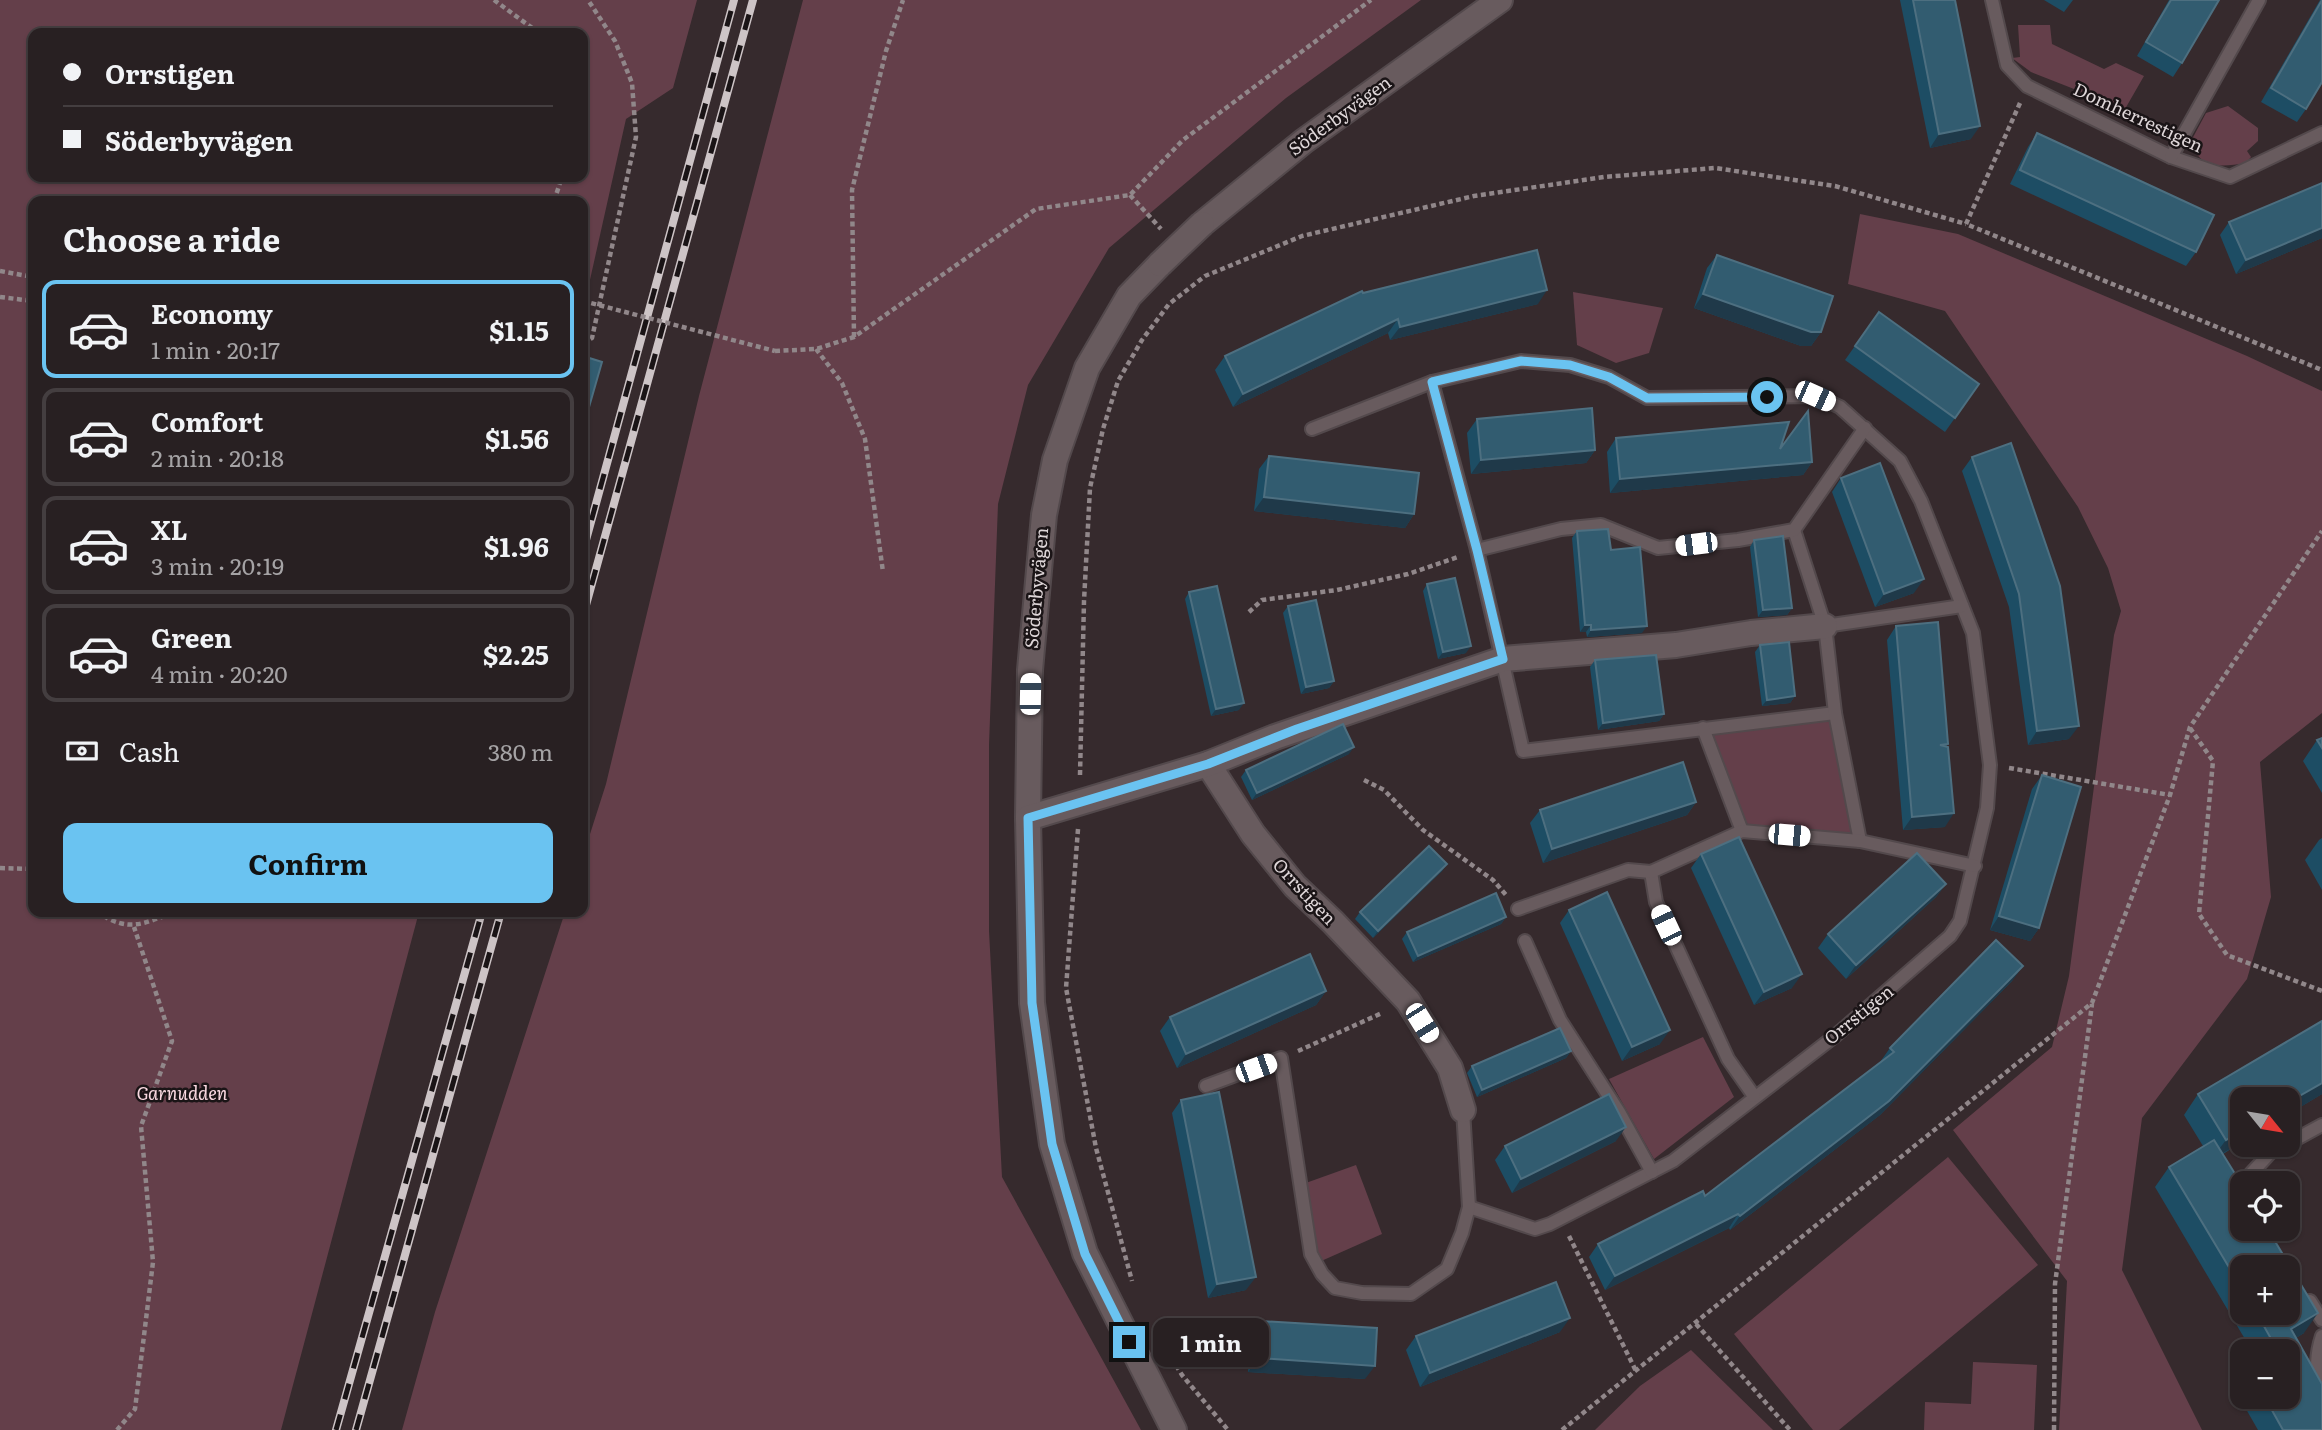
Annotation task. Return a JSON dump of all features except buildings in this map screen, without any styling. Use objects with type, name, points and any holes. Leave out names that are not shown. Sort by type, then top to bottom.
[{"type":"street","name":"Söderbyvägen","points":[[1174,1430],[1085,1254],[1052,1144],[1032,1003],[1028,818],[1030,670],[1044,515],[1055,460],[1087,368],[1129,296],[1202,224],[1304,141],[1500,0]]},
{"type":"street","points":[[1028,818],[1208,764],[1288,732],[1503,659],[1676,645],[1751,633],[1825,626]]},
{"type":"street","name":"Orrstigen","points":[[1208,764],[1253,834],[1295,886],[1408,1001],[1450,1068],[1463,1111]]},
{"type":"lane","name":"Domherrestigen","points":[[1992,0],[2007,65],[2027,86],[2171,157],[2230,177],[2322,134]]},
{"type":"lane","points":[[2171,157],[2259,0]]},
{"type":"lane","name":"Orrstigen","points":[[1312,429],[1432,382],[1521,361],[1570,365],[1609,377],[1647,398],[1815,396],[1840,407],[1900,461],[1922,501],[1973,633],[1990,765],[1987,808],[1960,921],[1950,936],[1835,1036],[1673,1160],[1652,1172],[1535,1229],[1469,1207]]},
{"type":"lane","points":[[1432,382],[1477,550],[1523,751],[1835,713]]},
{"type":"lane","points":[[1477,550],[1562,529],[1601,525],[1658,548],[1738,540],[1794,530],[1865,428]]},
{"type":"lane","points":[[1794,530],[1825,626],[1835,713],[1860,841]]},
{"type":"lane","points":[[1825,626],[1962,606]]},
{"type":"lane","points":[[1703,728],[1742,831]]},
{"type":"lane","points":[[1518,908],[1628,870],[1651,872],[1742,831],[1860,841],[1975,866]]},
{"type":"lane","points":[[1651,872],[1656,902],[1728,1059],[1754,1096]]},
{"type":"lane","points":[[1525,941],[1560,1020],[1619,1112],[1652,1172]]},
{"type":"lane","points":[[1206,1086],[1281,1059]]},
{"type":"lane","name":"Orrstigen","points":[[1281,1059],[1311,1254],[1322,1274],[1335,1288],[1362,1293],[1411,1294],[1447,1269],[1469,1207],[1463,1111]]},
{"type":"lane","points":[[2300,1137],[2322,1125]]},
{"type":"lane","points":[[2253,1171],[2266,1157]]},
{"type":"lane","points":[[2301,1286],[2322,1320]]},
{"type":"lane","points":[[2322,1336],[2318,1349],[2319,1382],[2322,1389]]},
{"type":"path","points":[[494,0],[533,28]]},
{"type":"path","points":[[588,0],[615,41],[632,83],[636,137],[592,338],[588,340]]},
{"type":"path","points":[[854,337],[852,190],[886,51],[903,0]]},
{"type":"path","points":[[588,302],[775,351],[816,349],[854,337],[1036,209],[1130,195],[1184,140],[1371,0]]},
{"type":"path","points":[[1966,225],[2027,86]]},
{"type":"path","points":[[1135,1292],[1096,1148],[1066,988],[1080,801],[1084,601],[1090,488],[1103,429],[1118,381],[1142,340],[1169,304],[1205,276],[1302,236],[1474,196],[1604,177],[1715,168],[1835,186],[1966,225],[2322,370]]},
{"type":"path","points":[[0,271],[28,276]]},
{"type":"path","points":[[0,297],[28,301]]},
{"type":"path","points":[[816,349],[842,383],[865,439],[883,572]]},
{"type":"path","points":[[2054,1430],[2054,1284],[2092,1003],[2171,795],[2190,727],[2322,531]]},
{"type":"path","points":[[1248,612],[1262,600],[1337,590],[1408,574],[1477,550]]},
{"type":"path","points":[[2190,727],[2213,761],[2199,914],[2227,955],[2322,990]]},
{"type":"path","points":[[1990,765],[2171,795]]},
{"type":"path","points":[[1364,780],[1384,790],[1423,830],[1493,880],[1518,908]]},
{"type":"path","points":[[0,868],[28,869]]},
{"type":"path","points":[[104,917],[134,927],[162,917]]},
{"type":"path","points":[[117,1430],[135,1409],[153,1262],[141,1126],[172,1041],[134,927]]},
{"type":"path","points":[[1281,1059],[1408,1001]]},
{"type":"path","points":[[1562,1430],[2092,1003]]},
{"type":"path","points":[[1572,1212],[1568,1233],[1636,1371]]},
{"type":"path","points":[[1696,1324],[1790,1430]]},
{"type":"path","points":[[1160,1340],[1182,1375],[1228,1430]]},
{"type":"green space","name":"Garnudden","points":[[0,0],[697,0],[673,88],[626,119],[588,289],[588,196],[28,196],[28,917],[418,917],[281,1430],[0,1430]]},
{"type":"green space","points":[[803,0],[1421,0],[1286,98],[1109,248],[1028,385],[998,504],[989,745],[989,931],[1002,1177],[1141,1430],[402,1430],[435,1312],[563,917],[588,917],[588,840],[606,784],[699,396]]},
{"type":"green space","points":[[2018,25],[2050,25],[2052,44],[2104,69],[2116,63],[2144,76],[2125,109],[2031,72],[2012,58],[2020,57]]},
{"type":"green space","points":[[2228,106],[2258,128],[2258,141],[2247,151],[2251,157],[2246,163],[2220,165],[2205,162],[2199,157],[2191,141],[2206,113]]},
{"type":"green space","points":[[1860,214],[1958,234],[2247,356],[2322,391],[2322,713],[2260,762],[2271,897],[2247,979],[2142,1118],[2122,1270],[2202,1430],[2059,1430],[2067,1281],[1953,1130],[2052,1047],[2069,976],[2114,635],[2121,611],[2108,568],[2078,507],[1945,311],[1848,284]]},
{"type":"green space","points":[[1573,292],[1663,308],[1649,353],[1616,363],[1577,345]]},
{"type":"green space","points":[[1835,713],[1860,841],[1742,831],[1703,728]]},
{"type":"green space","points":[[1703,1037],[1734,1097],[1654,1159],[1609,1079]]},
{"type":"green space","points":[[1948,1157],[2038,1265],[1839,1430],[1813,1430],[1734,1334]]},
{"type":"green space","points":[[1356,1165],[1382,1234],[1319,1262],[1303,1184]]},
{"type":"green space","points":[[1691,1350],[1773,1430],[1595,1430],[1640,1386]]},
{"type":"green space","points":[[1973,1362],[2037,1365],[2034,1430],[1924,1430],[1925,1402],[1971,1404]]},
{"type":"railway","points":[[588,533],[734,0]]},
{"type":"railway","points":[[588,598],[753,0]]},
{"type":"railway","points":[[336,1430],[481,917]]},
{"type":"railway","points":[[356,1430],[500,917]]},
{"type":"route","points":[[1129,1342],[1085,1254],[1052,1144],[1032,1003],[1028,818],[1208,764],[1363,705],[1503,659],[1432,382],[1521,361],[1570,365],[1609,377],[1647,398],[1767,397]]}]
